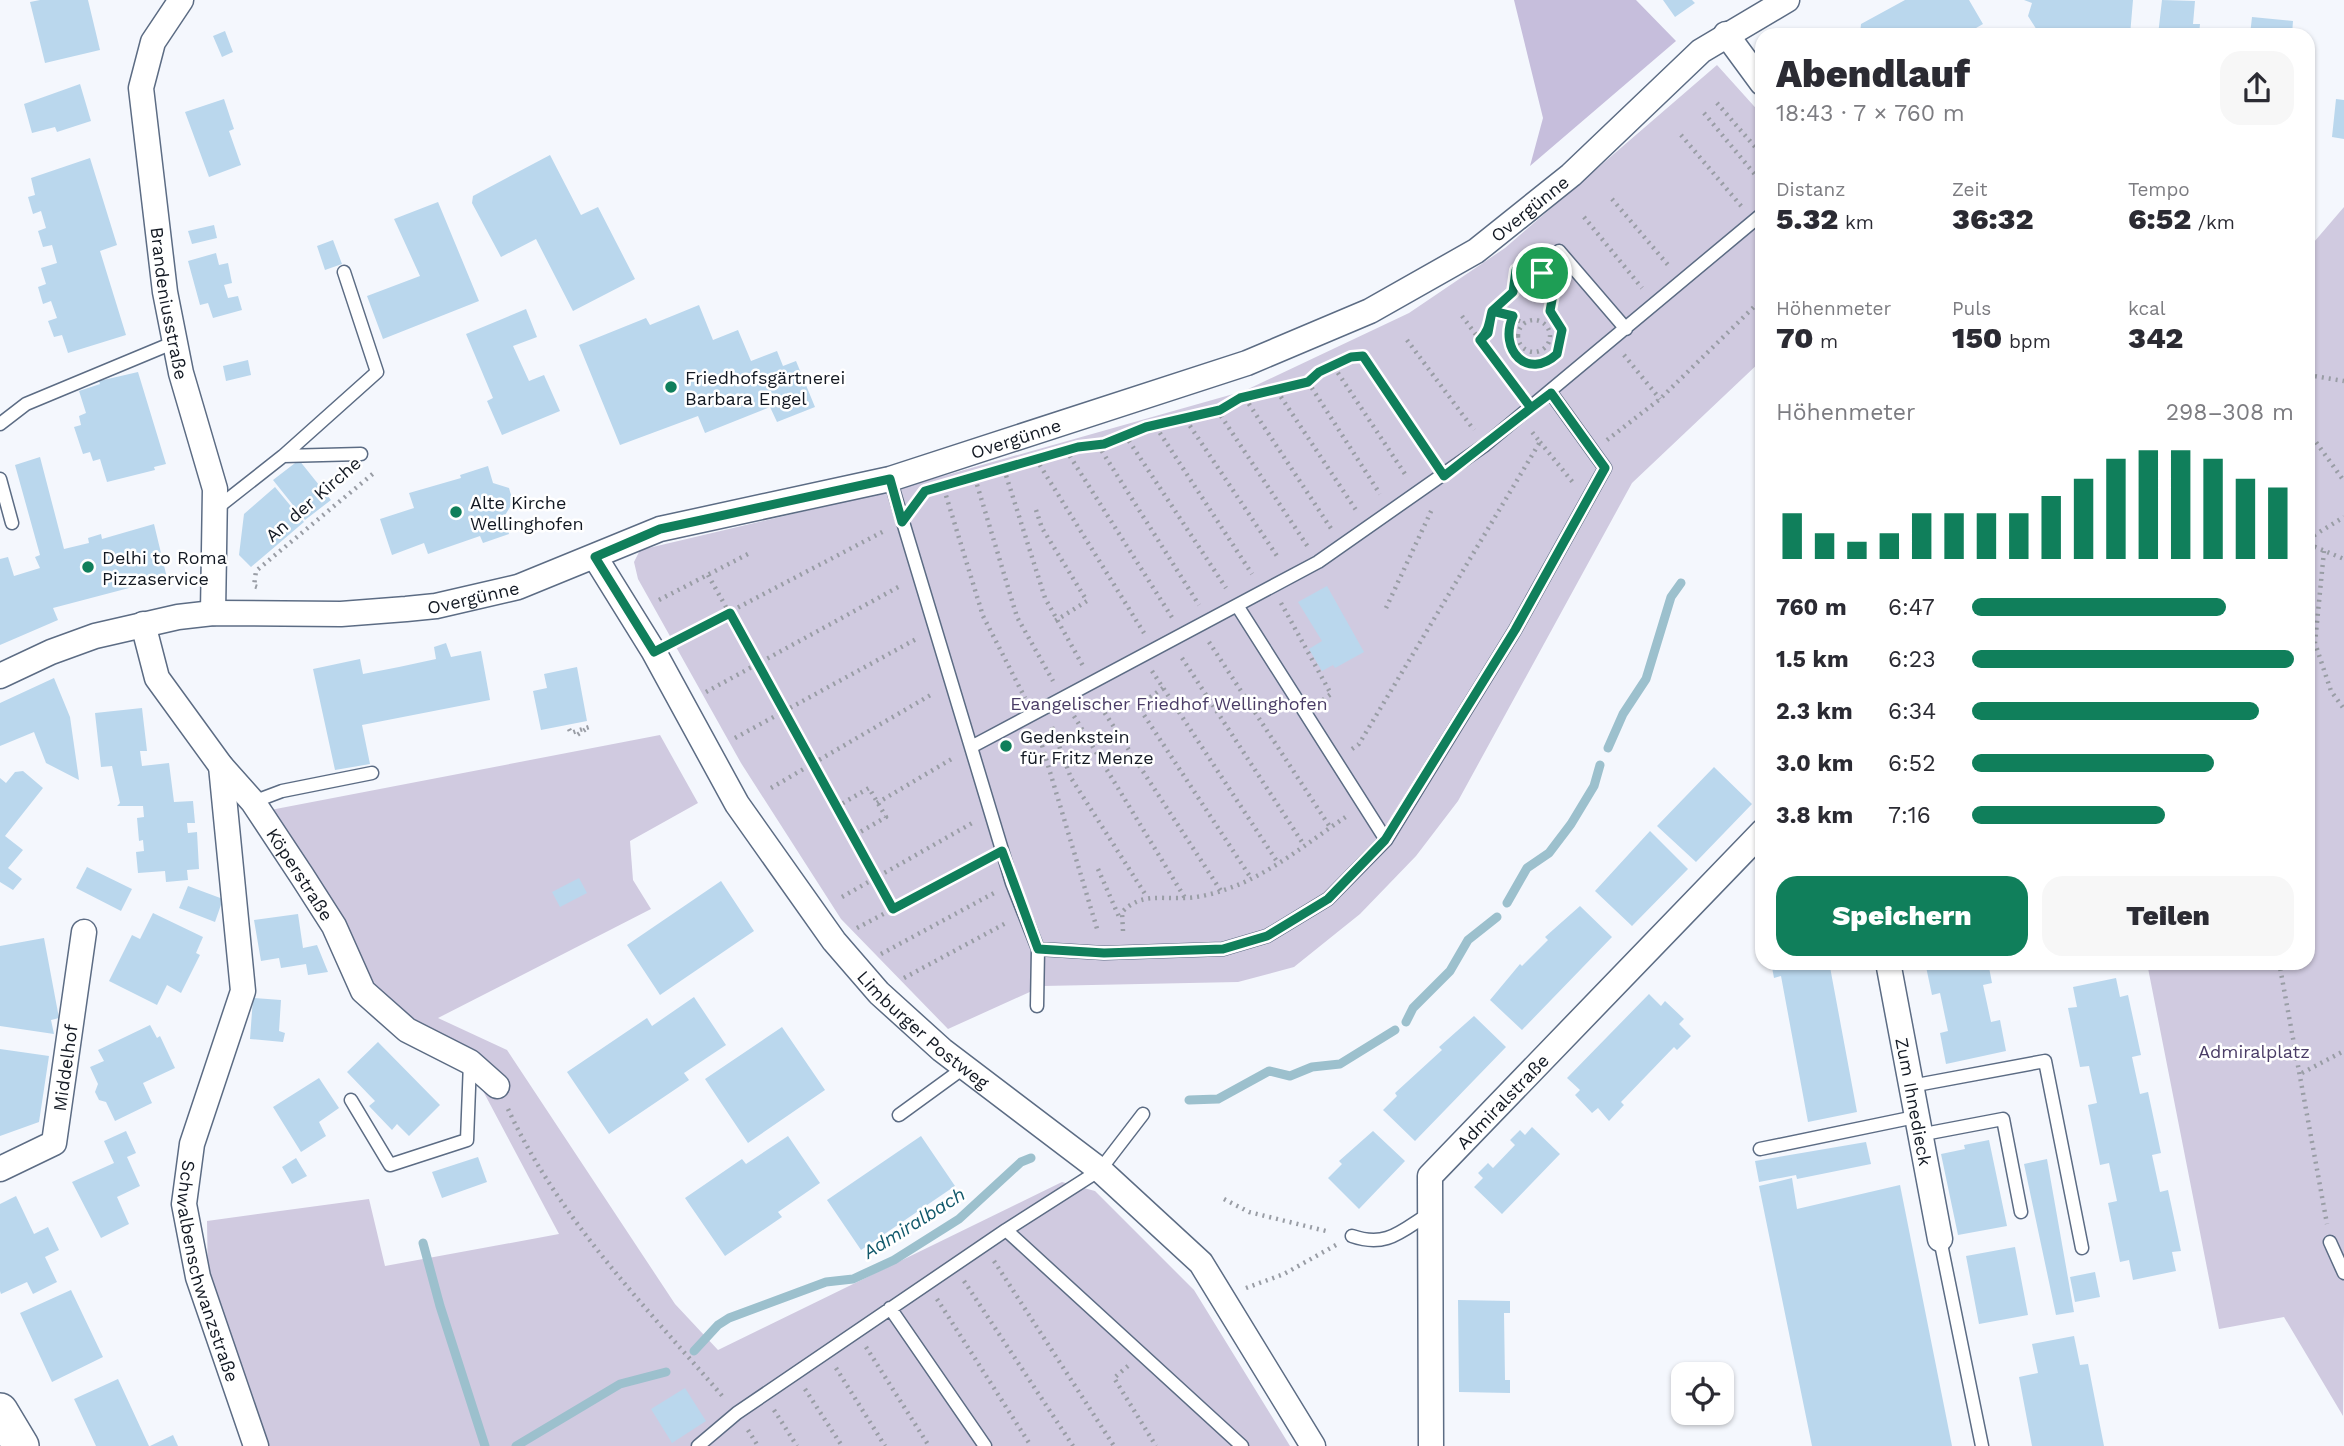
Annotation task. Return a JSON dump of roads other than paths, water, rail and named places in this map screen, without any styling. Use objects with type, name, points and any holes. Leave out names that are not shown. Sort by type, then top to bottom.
[{"type":"street","name":"Overgünne","points":[[0,676],[51,652],[143,624],[212,613],[341,614],[436,606],[519,587],[660,529],[890,479],[1247,363],[1370,311],[1476,251],[1571,175],[1701,51],[1787,0]]},
{"type":"street","name":"Brandeniusstraße","points":[[177,1],[153,42],[141,88],[165,292],[181,373],[215,489],[217,508],[212,613]]},
{"type":"street","points":[[1727,34],[1755,73]]},
{"type":"street","name":"Limburger Postweg","points":[[595,557],[654,652],[737,804],[834,941],[880,993],[965,1068],[1100,1170],[1201,1263],[1313,1446]]},
{"type":"street","name":"Köperstraße","points":[[143,624],[157,678],[221,765],[253,802],[334,926],[363,992],[407,1030],[470,1062],[497,1086]]},
{"type":"street","name":"Schwalbenschwanzstraße","points":[[221,765],[243,992],[192,1144],[184,1204],[193,1258],[256,1446]]},
{"type":"street","name":"Admiralstraße","points":[[1431,1446],[1430,1176],[1755,839]]},
{"type":"street","name":"Middelhof","points":[[0,1169],[54,1143],[85,932]]},
{"type":"street","name":"Zum Ihnedieck","points":[[1889,970],[1940,1239]]},
{"type":"street","points":[[0,1411],[21,1446]]},
{"type":"lane","points":[[971,747],[1318,562],[1485,445],[1551,393],[1755,221]]},
{"type":"lane","points":[[1559,251],[1626,329]]},
{"type":"lane","points":[[217,508],[283,456],[377,372],[344,272]]},
{"type":"lane","points":[[0,424],[26,404],[175,342]]},
{"type":"lane","points":[[1038,949],[1125,953],[1223,949],[1267,936],[1328,899],[1385,840],[1515,630],[1605,468],[1551,393]]},
{"type":"lane","name":"An der Kirche","points":[[283,456],[361,454]]},
{"type":"lane","points":[[0,479],[12,523]]},
{"type":"lane","points":[[890,479],[1012,883],[1038,949],[1037,1006]]},
{"type":"lane","points":[[1238,607],[1337,758],[1385,840]]},
{"type":"lane","points":[[253,802],[282,791],[372,773]]},
{"type":"lane","points":[[1911,1086],[2045,1061],[2082,1248]]},
{"type":"lane","points":[[351,1100],[390,1165],[467,1140],[470,1062]]},
{"type":"lane","points":[[899,1115],[965,1068]]},
{"type":"lane","points":[[698,1446],[737,1413],[1006,1230],[1100,1170],[1143,1114]]},
{"type":"lane","points":[[1760,1149],[1917,1126],[2003,1119],[2021,1212]]},
{"type":"lane","points":[[1352,1236],[1369,1242],[1387,1240],[1430,1213]]},
{"type":"lane","points":[[1006,1230],[1242,1446]]},
{"type":"lane","points":[[1940,1239],[1982,1446]]},
{"type":"lane","points":[[2330,1242],[2344,1273]]},
{"type":"lane","points":[[890,1308],[985,1446]]},
{"type":"waterway","name":"Admiralbach","points":[[1608,748],[1623,714],[1646,679],[1671,597],[1681,583]]},
{"type":"waterway","name":"Admiralbach","points":[[1507,903],[1527,868],[1549,853],[1571,824],[1594,786],[1600,765]]},
{"type":"waterway","name":"Admiralbach","points":[[1406,1022],[1413,1008],[1450,971],[1468,940],[1497,917]]},
{"type":"waterway","name":"Admiralbach","points":[[1189,1100],[1218,1099],[1269,1071],[1290,1076],[1312,1067],[1340,1064],[1395,1030]]},
{"type":"waterway","name":"Admiralbach","points":[[694,1351],[718,1325],[729,1318],[826,1282],[853,1279],[894,1260],[959,1219],[1021,1162],[1031,1158]]},
{"type":"waterway","points":[[423,1243],[440,1306],[485,1446]]},
{"type":"waterway","name":"Admiralbach","points":[[516,1446],[620,1384],[666,1372]]},
{"type":"place","name":"Friedhofsgärtnerei Barbara Engel","points":[[671,387]]},
{"type":"place","name":"Alte Kirche Wellinghofen","points":[[456,512]]},
{"type":"place","name":"Delhi to Roma Pizzaservice","points":[[88,567]]},
{"type":"place","name":"Gedenkstein für Fritz Menze","points":[[1006,746]]},
{"type":"park label","name":"Evangelischer Friedhof Wellinghofen","points":[[1169,703]]},
{"type":"park label","name":"Admiralplatz","points":[[2254,1051]]}]
